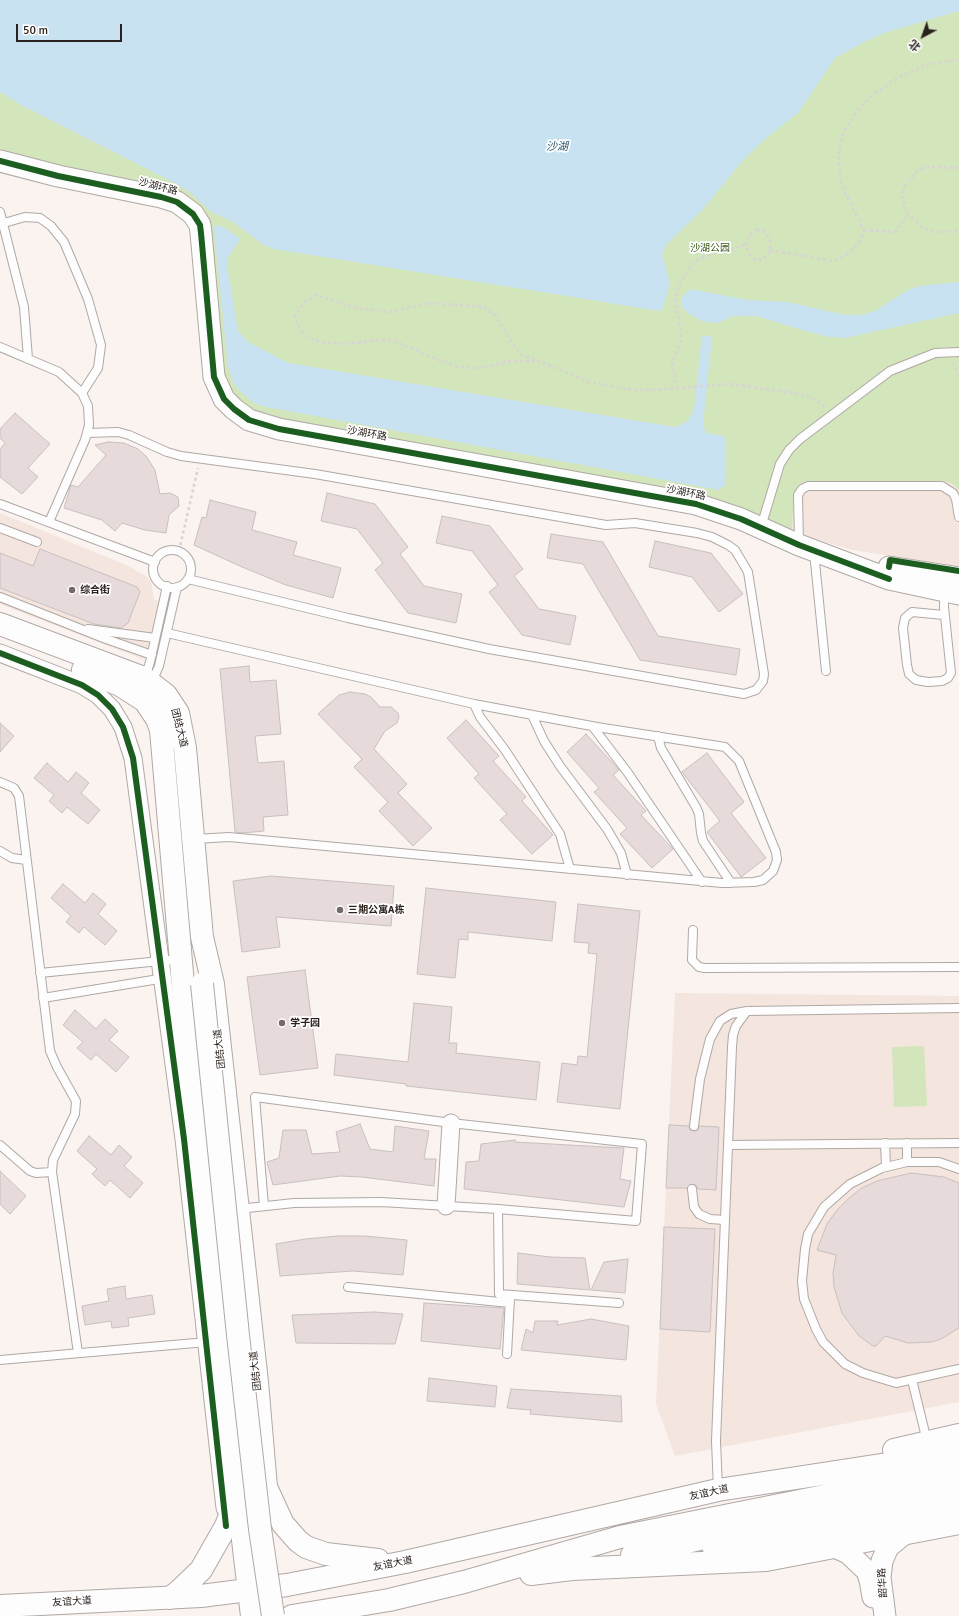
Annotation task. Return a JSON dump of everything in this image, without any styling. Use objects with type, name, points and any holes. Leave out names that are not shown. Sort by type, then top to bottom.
[{"type":"main road","name":"团结大道","points":[[0,624],[148,681],[166,695],[178,714],[185,748],[202,937],[213,984],[257,1382],[266,1487],[261,1558],[257,1589]]},
{"type":"main road","name":"团结大道","points":[[0,638],[64,661],[120,685],[145,701],[157,719],[161,730],[179,974],[233,1456],[257,1589]]},
{"type":"main road","points":[[202,937],[179,974],[239,1343],[260,1530],[273,1616]]},
{"type":"main road","points":[[179,974],[193,1006],[199,1029],[250,1531],[264,1616]]},
{"type":"main road","name":"友谊大道","points":[[779,1480],[959,1435]]},
{"type":"main road","name":"友谊大道","points":[[0,1606],[170,1598],[257,1589],[405,1562],[718,1490],[959,1453]]},
{"type":"main road","points":[[170,1598],[201,1570],[226,1526],[233,1507],[233,1456]]},
{"type":"main road","points":[[292,1616],[389,1600],[464,1582],[620,1537],[959,1469]]},
{"type":"main road","points":[[572,1569],[775,1522],[959,1485]]},
{"type":"main road","points":[[266,1487],[283,1524],[298,1541],[306,1547],[332,1555],[405,1562]]},
{"type":"main road","points":[[623,1566],[959,1505]]},
{"type":"main road","points":[[464,1582],[572,1569],[766,1560],[959,1523]]},
{"type":"main road","points":[[252,1616],[257,1589]]},
{"type":"main road","points":[[257,1589],[270,1616]]},
{"type":"main road","points":[[369,1616],[389,1600]]},
{"type":"street","name":"沙湖环路","points":[[0,161],[58,176],[161,197],[177,202],[193,214],[200,225],[214,377],[224,399],[234,409],[249,420],[279,429],[696,504],[724,513],[807,548],[889,579],[889,567],[950,588]]},
{"type":"street","points":[[0,653],[90,690],[106,702],[123,728],[133,758],[179,974],[184,1139],[226,1526]]},
{"type":"street","points":[[446,1206],[451,1123]]},
{"type":"street","name":"韶华路","points":[[885,1616],[880,1576],[882,1561],[888,1547],[904,1534]]},
{"type":"street","name":"韶华路","points":[[833,1546],[848,1553],[867,1571],[876,1616]]},
{"type":"lane","points":[[0,212],[24,307],[28,359]]},
{"type":"lane","points":[[4,223],[24,217],[40,218],[51,226],[64,242],[88,299],[101,345],[98,368],[82,393]]},
{"type":"lane","points":[[0,347],[59,372],[82,393],[88,406],[89,415],[87,432],[49,522]]},
{"type":"lane","points":[[760,528],[784,457],[800,439],[871,384],[899,367],[935,354],[959,352]]},
{"type":"lane","points":[[87,432],[118,432],[129,435],[166,452],[200,458],[316,474],[606,525],[635,523],[697,533],[712,537],[735,550],[748,572],[763,667],[763,681],[756,690],[744,694],[489,649],[348,618],[188,579]]},
{"type":"lane","points":[[826,671],[798,495],[802,489],[808,486],[942,486],[953,493],[958,506],[959,517]]},
{"type":"lane","points":[[0,504],[155,562]]},
{"type":"lane","points":[[0,528],[37,542]]},
{"type":"lane","points":[[169,550],[178,551],[188,558],[191,565],[191,573],[188,579],[177,586],[167,586],[156,579],[154,572],[155,562],[162,553],[169,550]]},
{"type":"lane","points":[[148,681],[167,586]]},
{"type":"lane","points":[[148,681],[159,666],[177,586]]},
{"type":"lane","points":[[941,614],[912,612],[904,621],[903,628],[907,665],[909,674],[916,680],[928,682],[942,681],[948,678],[951,673],[941,614],[950,588]]},
{"type":"lane","points":[[0,597],[152,655]]},
{"type":"lane","points":[[82,629],[156,638]]},
{"type":"lane","points":[[167,633],[474,704],[593,727],[725,747],[739,761],[776,852],[777,860],[773,871],[763,880],[731,883],[702,882],[229,837],[193,839]]},
{"type":"lane","points":[[474,704],[480,717],[505,750],[560,834],[570,869]]},
{"type":"lane","points":[[532,715],[544,741],[560,766],[607,829],[621,853],[627,875]]},
{"type":"lane","points":[[593,727],[628,773],[702,882]]},
{"type":"lane","points":[[658,736],[661,748],[699,814],[701,833],[704,841],[731,883]]},
{"type":"lane","points":[[0,782],[11,786],[18,793],[43,998],[52,1057],[74,1097],[76,1104],[73,1120],[53,1160],[52,1172],[78,1353]]},
{"type":"lane","points":[[0,851],[12,858],[26,860]]},
{"type":"lane","points":[[693,930],[692,960],[700,967],[705,968],[959,967]]},
{"type":"lane","points":[[40,973],[179,974]]},
{"type":"lane","points":[[43,998],[179,974]]},
{"type":"lane","points":[[694,1126],[700,1079],[710,1039],[715,1028],[725,1018],[738,1012],[959,1008]]},
{"type":"lane","points":[[718,1490],[716,1440],[733,1035],[736,1026],[747,1011]]},
{"type":"lane","points":[[238,1209],[264,1206],[342,1202],[498,1208],[636,1221],[642,1144],[451,1123],[255,1097],[264,1206]]},
{"type":"lane","points":[[885,1143],[886,1167]]},
{"type":"lane","points":[[907,1143],[907,1162]]},
{"type":"lane","points":[[728,1145],[959,1143]]},
{"type":"lane","points":[[0,1145],[30,1170],[36,1173],[52,1172]]},
{"type":"lane","points":[[959,1169],[940,1162],[907,1162],[886,1167],[850,1184],[828,1203],[818,1215],[808,1234],[802,1281],[804,1299],[809,1316],[823,1342],[845,1364],[863,1372],[896,1383],[959,1369]]},
{"type":"lane","points":[[692,1189],[694,1207],[699,1214],[710,1219],[725,1220]]},
{"type":"lane","points":[[498,1208],[499,1294],[510,1299]]},
{"type":"lane","points":[[348,1287],[510,1299],[619,1303]]},
{"type":"lane","points":[[507,1354],[510,1299]]},
{"type":"lane","points":[[0,1360],[207,1342]]},
{"type":"lane","points":[[912,1380],[927,1442]]},
{"type":"path","points":[[770,250],[827,261],[837,260],[845,256],[858,244],[862,239],[864,230],[842,186],[840,176],[838,154],[847,126],[870,97],[899,77],[928,64],[959,60]]},
{"type":"path","points":[[959,168],[928,167],[918,170],[903,191],[902,201],[908,214],[918,225],[929,231],[959,231]]},
{"type":"path","points":[[864,230],[895,232],[908,214]]},
{"type":"path","points":[[759,229],[766,232],[770,238],[770,250],[764,259],[756,260],[750,256],[746,245],[747,238],[751,231],[759,229]]},
{"type":"path","points":[[677,389],[672,363],[681,341],[682,331],[675,300],[678,287],[691,265],[697,260],[709,255],[746,245]]},
{"type":"path","points":[[535,361],[512,361],[479,368],[470,368],[446,362],[394,341],[379,340],[348,344],[322,342],[309,338],[297,325],[294,315],[305,300],[316,295],[356,308],[390,312],[430,303],[484,307],[496,316],[514,346],[521,354],[535,361],[590,382],[632,390],[677,389],[731,384],[800,394],[817,401],[835,412]]},
{"type":"path","points":[[178,551],[200,458]]},
{"type":"shaded area","points":[[806,481],[943,481],[951,483],[959,490],[959,566],[852,550],[792,532],[794,493],[799,485]]},
{"type":"shaded area","points":[[0,513],[126,565],[146,576],[151,582],[154,600],[160,601],[145,660],[0,604]]},
{"type":"shaded area","points":[[675,993],[959,996],[959,1402],[675,1456],[656,1404]]},
{"type":"green space","name":"沙湖公园","points":[[0,0],[959,0],[959,490],[951,483],[943,481],[806,481],[799,485],[794,493],[792,532],[254,413],[223,384],[206,219],[0,153]]},
{"type":"green space","points":[[924,1046],[927,1106],[894,1107],[892,1047]]},
{"type":"water","name":"沙湖","points":[[0,0],[959,0],[959,11],[887,32],[864,42],[835,58],[798,113],[766,138],[744,159],[703,209],[666,245],[662,255],[670,283],[663,308],[660,311],[274,249],[264,245],[233,222],[210,211],[191,193],[175,183],[19,104],[0,92]]},
{"type":"water","points":[[216,225],[224,227],[240,239],[228,257],[227,265],[238,331],[248,342],[288,363],[675,427],[688,421],[694,408],[702,335],[712,337],[703,424],[706,433],[723,436],[726,439],[725,485],[719,490],[266,407],[254,403],[239,390],[233,382],[228,366],[214,229]]},
{"type":"water","points":[[959,282],[959,313],[845,338],[829,337],[757,316],[733,316],[718,323],[702,321],[689,314],[681,306],[683,296],[690,289],[747,300],[787,302],[845,315],[862,315],[875,311],[908,290],[920,286]]},
{"type":"building","points":[[15,413],[50,444],[28,468],[38,477],[22,494],[0,477],[0,449],[5,443],[0,438],[0,429]]},
{"type":"building","points":[[108,442],[124,443],[138,449],[146,456],[155,470],[160,494],[170,493],[178,497],[179,506],[169,515],[166,533],[145,530],[122,523],[115,531],[102,520],[64,508],[71,485],[78,487],[106,455],[95,445]]},
{"type":"building","points":[[327,493],[375,504],[408,547],[400,554],[424,586],[462,594],[456,623],[408,613],[375,570],[383,563],[357,529],[321,521]]},
{"type":"building","points":[[210,500],[256,512],[252,530],[297,542],[293,555],[341,568],[333,598],[286,585],[194,545],[202,517],[206,518]]},
{"type":"building","points":[[442,516],[490,526],[523,569],[514,576],[539,609],[576,616],[570,645],[522,635],[489,592],[498,585],[472,551],[436,543]]},
{"type":"building","points":[[551,534],[603,542],[658,636],[740,649],[736,675],[640,660],[583,564],[547,558]]},
{"type":"building","points":[[655,541],[711,553],[743,594],[719,612],[692,577],[649,567]]},
{"type":"building","name":"综合街","points":[[40,549],[137,587],[140,592],[128,623],[121,628],[94,624],[0,588],[0,553],[33,566]]},
{"type":"building","points":[[249,666],[250,682],[276,680],[281,734],[255,736],[258,763],[284,761],[288,815],[263,817],[264,831],[243,833],[235,832],[220,669]]},
{"type":"building","points":[[350,692],[365,694],[371,697],[380,707],[391,707],[398,713],[399,717],[397,723],[385,731],[374,749],[407,784],[398,793],[432,828],[413,846],[379,811],[388,802],[354,767],[362,759],[318,714],[339,695]]},
{"type":"building","points":[[466,720],[499,756],[493,761],[526,797],[522,801],[553,835],[532,854],[500,820],[507,814],[474,778],[479,774],[447,738]]},
{"type":"building","points":[[0,723],[14,736],[0,752]]},
{"type":"building","points":[[586,734],[619,770],[613,775],[646,811],[641,815],[673,849],[652,868],[620,834],[627,828],[594,792],[599,788],[567,752]]},
{"type":"building","points":[[707,753],[744,802],[731,813],[766,858],[741,877],[707,832],[720,821],[682,772]]},
{"type":"building","points":[[47,763],[68,782],[76,772],[89,783],[81,793],[100,810],[88,824],[67,807],[62,813],[49,801],[54,795],[34,778]]},
{"type":"building","name":"三期公寓A栋","points":[[271,876],[394,886],[391,926],[276,917],[280,947],[242,952],[233,881]]},
{"type":"building","points":[[63,884],[85,903],[93,893],[106,904],[98,914],[117,931],[105,945],[84,927],[79,933],[66,922],[71,916],[51,898]]},
{"type":"building","points":[[426,888],[556,902],[552,941],[468,932],[468,940],[459,939],[455,978],[417,974]]},
{"type":"building","points":[[578,904],[640,911],[620,1109],[557,1102],[562,1063],[577,1065],[578,1056],[587,1057],[597,954],[588,953],[589,943],[574,942]]},
{"type":"building","name":"学子园","points":[[305,970],[318,1068],[260,1075],[247,977]]},
{"type":"building","points":[[414,1003],[452,1007],[449,1043],[457,1043],[456,1053],[540,1062],[536,1100],[406,1086],[406,1084],[334,1075],[336,1054],[408,1062]]},
{"type":"building","points":[[75,1010],[96,1029],[105,1019],[118,1031],[109,1040],[129,1057],[116,1072],[96,1054],[91,1060],[77,1048],[83,1042],[63,1025]]},
{"type":"building","points":[[360,1124],[370,1149],[393,1152],[395,1126],[429,1131],[424,1159],[436,1159],[434,1186],[362,1177],[340,1176],[273,1185],[267,1162],[279,1158],[283,1130],[306,1130],[312,1154],[340,1152],[336,1132]]},
{"type":"building","points":[[669,1125],[689,1126],[690,1130],[694,1131],[698,1130],[699,1126],[719,1127],[716,1190],[698,1189],[696,1185],[692,1184],[687,1188],[666,1188]]},
{"type":"building","points":[[89,1136],[111,1155],[119,1145],[132,1157],[124,1166],[143,1183],[130,1198],[110,1180],[105,1186],[92,1174],[97,1169],[77,1151]]},
{"type":"building","points":[[515,1140],[515,1142],[624,1148],[620,1179],[631,1181],[624,1207],[464,1189],[466,1162],[479,1161],[481,1144]]},
{"type":"building","points":[[0,1171],[26,1196],[10,1214],[0,1204]]},
{"type":"building","points":[[911,1173],[944,1177],[959,1183],[959,1328],[941,1339],[931,1342],[908,1343],[885,1336],[876,1346],[873,1346],[859,1336],[842,1313],[834,1287],[833,1273],[836,1255],[817,1250],[827,1224],[837,1210],[849,1198],[862,1188],[877,1181]]},
{"type":"building","points":[[664,1227],[715,1229],[710,1332],[660,1329]]},
{"type":"building","points":[[338,1236],[365,1236],[407,1240],[403,1275],[353,1271],[280,1276],[276,1244],[305,1239]]},
{"type":"building","points":[[518,1253],[550,1257],[585,1258],[590,1290],[517,1284]]},
{"type":"building","points":[[628,1259],[625,1293],[591,1290],[604,1262]]},
{"type":"building","points":[[125,1286],[126,1299],[152,1295],[155,1314],[128,1318],[129,1326],[112,1328],[111,1321],[85,1325],[82,1306],[109,1301],[107,1289]]},
{"type":"building","points":[[424,1303],[504,1308],[500,1349],[421,1341]]},
{"type":"building","points":[[374,1312],[403,1314],[395,1344],[296,1343],[292,1315]]},
{"type":"building","points":[[591,1319],[629,1326],[626,1360],[521,1350],[526,1329],[533,1333],[535,1321],[558,1321],[557,1325]]},
{"type":"building","points":[[429,1378],[497,1386],[495,1407],[427,1401]]},
{"type":"building","points":[[511,1389],[621,1396],[622,1422],[530,1414],[531,1410],[507,1408]]},
{"type":"cycle path","points":[[0,161],[58,176],[161,197],[177,202],[193,214],[200,225],[214,377],[224,399],[234,409],[249,420],[279,429],[696,504],[741,519],[799,545],[889,579]]},
{"type":"cycle path","points":[[889,567],[890,560],[959,571]]},
{"type":"cycle path","points":[[0,653],[82,685],[98,695],[112,709],[123,727],[133,758],[184,1139],[226,1526]]},
{"type":"place","name":"综合街","points":[[72,590]]},
{"type":"place","name":"三期公寓A栋","points":[[340,910]]},
{"type":"place","name":"学子园","points":[[282,1023]]}]
